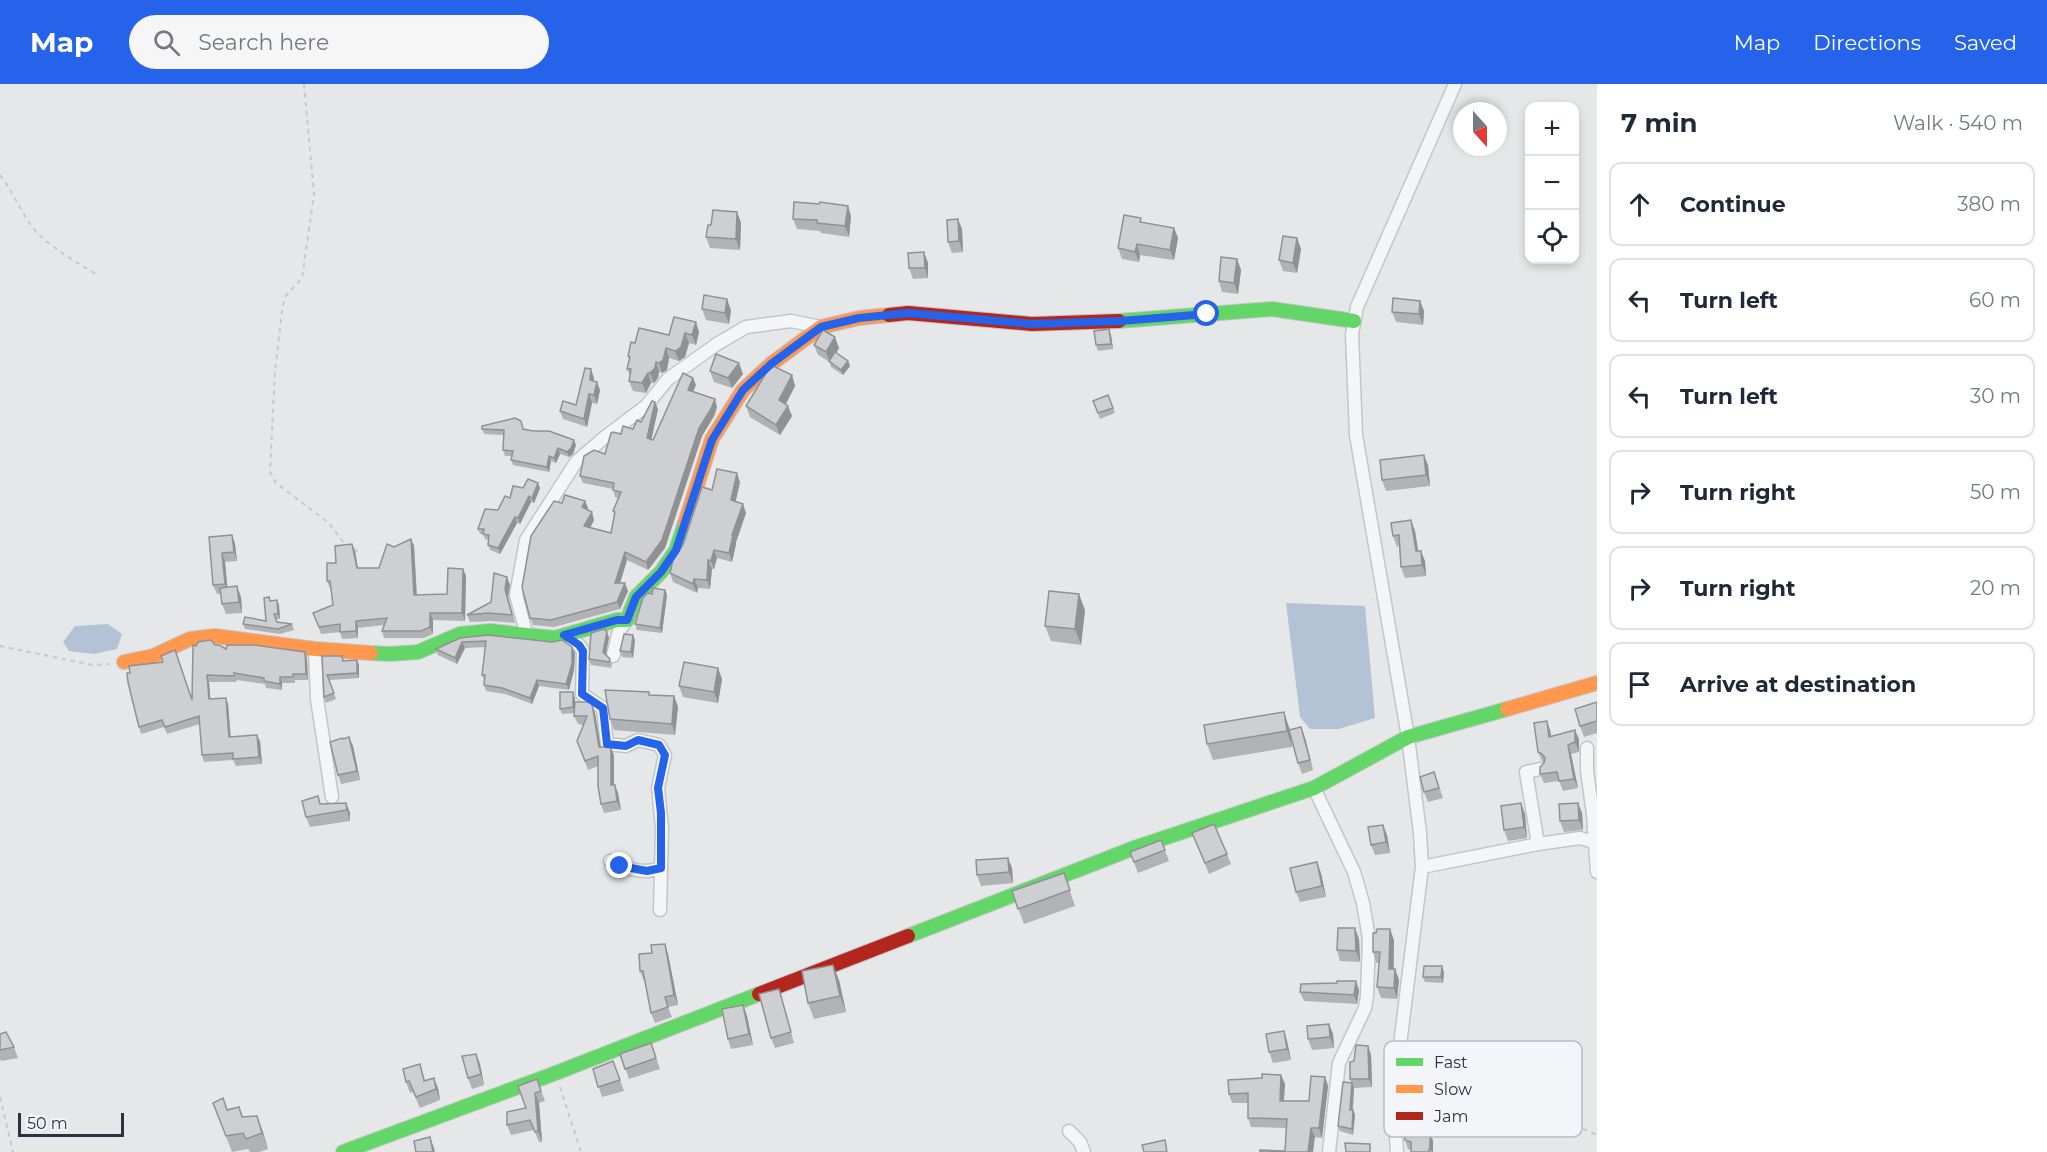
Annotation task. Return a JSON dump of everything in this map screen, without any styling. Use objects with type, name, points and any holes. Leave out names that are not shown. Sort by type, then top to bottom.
[{"type":"street","points":[[1400,1041],[1422,867],[1420,833],[1408,737],[1356,435],[1353,387],[1354,321],[1357,307],[1455,84]]},
{"type":"street","points":[[613,656],[619,631],[627,620],[636,597],[661,572],[676,550],[712,440],[743,390],[771,364],[821,327],[859,318],[908,313],[1032,324],[1121,321],[1272,309],[1354,321]]},
{"type":"street","points":[[527,636],[516,595],[526,540],[576,462],[646,406],[668,379],[717,344],[746,327],[791,321],[821,327]]},
{"type":"street","points":[[124,662],[153,656],[190,639],[215,636],[315,649],[390,654],[418,652],[460,634],[490,631],[555,638],[617,620],[627,620]]},
{"type":"street","points":[[564,635],[579,645],[583,651],[582,694],[603,708],[607,744],[626,746],[638,740],[659,745],[665,755],[658,788],[661,813],[660,910]]},
{"type":"street","points":[[315,649],[317,699],[332,797]]},
{"type":"street","points":[[343,1152],[554,1073],[1134,848],[1314,788],[1408,737],[1597,683]]},
{"type":"street","points":[[1587,748],[1587,771],[1597,872]]},
{"type":"street","points":[[1538,844],[1526,772],[1540,769]]},
{"type":"street","points":[[1314,788],[1354,872],[1363,903],[1369,938],[1365,1008],[1339,1063],[1329,1152]]},
{"type":"street","points":[[1422,867],[1538,844],[1580,838],[1594,842]]},
{"type":"street","points":[[610,861],[637,870],[661,868]]},
{"type":"street","points":[[1069,1131],[1080,1142],[1084,1152]]},
{"type":"street","points":[[1396,1137],[1397,1152]]},
{"type":"path","points":[[304,84],[314,194],[302,278],[285,297],[282,311],[275,371],[270,472],[276,483],[329,523],[347,547],[361,554]]},
{"type":"path","points":[[0,175],[14,194],[31,225],[73,261],[98,275]]},
{"type":"path","points":[[0,645],[93,665],[124,662]]},
{"type":"path","points":[[554,1073],[581,1152]]},
{"type":"path","points":[[0,1097],[13,1152]]},
{"type":"path","points":[[1582,1128],[1597,1135]]},
{"type":"water","points":[[1286,603],[1365,606],[1375,718],[1339,729],[1310,729],[1300,717]]},
{"type":"water","points":[[108,624],[122,634],[117,649],[94,654],[69,651],[63,642],[75,626]]},
{"type":"building","points":[[794,202],[819,204],[820,202],[848,206],[845,226],[817,223],[817,220],[793,219]]},
{"type":"building","points":[[713,210],[737,212],[736,239],[706,237],[708,225],[711,225]]},
{"type":"building","points":[[1124,215],[1141,218],[1140,222],[1174,228],[1170,250],[1137,244],[1135,252],[1118,248]]},
{"type":"building","points":[[958,219],[959,241],[948,242],[947,220]]},
{"type":"building","points":[[1283,236],[1297,238],[1293,263],[1279,260]]},
{"type":"building","points":[[924,252],[925,268],[909,268],[908,253]]},
{"type":"building","points":[[1221,257],[1237,259],[1234,283],[1219,281]]},
{"type":"building","points":[[704,295],[727,299],[725,313],[702,309]]},
{"type":"building","points":[[1393,298],[1420,301],[1419,314],[1392,312]]},
{"type":"building","points":[[674,317],[696,322],[692,335],[685,333],[681,347],[675,351],[666,348],[663,360],[656,362],[655,368],[648,373],[642,383],[629,381],[631,369],[627,369],[630,357],[628,356],[631,342],[635,343],[639,328],[669,335]]},
{"type":"building","points":[[1109,329],[1111,344],[1096,345],[1094,331]]},
{"type":"building","points":[[823,330],[835,337],[826,352],[814,345]]},
{"type":"building","points":[[835,352],[848,361],[841,370],[829,361]]},
{"type":"building","points":[[716,354],[739,363],[728,378],[710,371]]},
{"type":"building","points":[[771,365],[792,375],[779,400],[788,406],[776,425],[746,406]]},
{"type":"building","points":[[585,368],[591,369],[590,380],[597,382],[594,395],[589,394],[584,419],[560,411],[563,401],[576,405]]},
{"type":"building","points":[[683,373],[693,378],[688,390],[715,399],[699,428],[662,540],[646,562],[625,552],[615,583],[625,583],[617,602],[551,620],[530,618],[522,587],[531,536],[554,501],[562,503],[565,495],[585,501],[582,507],[592,512],[584,526],[611,533],[615,512],[613,511],[621,492],[613,490],[614,483],[580,476],[584,456],[594,450],[605,454],[611,433],[621,434],[623,426],[633,429],[637,420],[641,422],[652,401],[655,402],[647,438],[653,440]]},
{"type":"building","points":[[1108,395],[1113,408],[1098,413],[1093,401]]},
{"type":"building","points":[[515,418],[521,421],[523,429],[549,431],[574,440],[571,448],[567,452],[558,448],[554,458],[549,456],[547,467],[511,460],[513,451],[503,450],[504,430],[482,429],[482,426]]},
{"type":"building","points":[[1424,455],[1426,475],[1382,480],[1380,460]]},
{"type":"building","points":[[717,469],[737,473],[731,500],[743,504],[732,535],[729,553],[714,550],[711,561],[708,560],[707,580],[694,579],[693,584],[670,573],[673,560],[683,545],[702,487],[712,490]]},
{"type":"building","points":[[528,479],[538,483],[532,498],[529,496],[518,518],[515,517],[498,548],[488,545],[489,535],[483,534],[484,529],[478,529],[485,509],[498,510],[505,496],[510,498],[513,486],[523,488]]},
{"type":"building","points":[[1411,520],[1416,551],[1421,551],[1422,565],[1401,567],[1399,535],[1393,536],[1391,523]]},
{"type":"building","points":[[232,535],[234,552],[222,553],[225,584],[213,585],[209,537]]},
{"type":"building","points":[[411,539],[414,595],[447,594],[448,568],[463,569],[462,613],[430,613],[430,627],[421,631],[382,631],[387,618],[356,621],[356,631],[340,632],[340,624],[319,627],[313,613],[333,605],[330,581],[327,581],[327,563],[336,563],[335,546],[352,544],[357,568],[379,568],[387,544],[394,547]]},
{"type":"building","points":[[494,573],[507,577],[505,589],[512,615],[488,613],[467,615],[491,602]]},
{"type":"building","points":[[237,586],[239,602],[222,604],[220,588]]},
{"type":"building","points":[[653,588],[665,590],[660,628],[635,624],[643,598],[648,593],[652,594]]},
{"type":"building","points":[[1049,591],[1079,594],[1075,629],[1045,626]]},
{"type":"building","points":[[269,597],[270,601],[277,600],[278,614],[274,614],[277,622],[292,624],[278,629],[243,624],[245,617],[266,621],[264,598]]},
{"type":"building","points":[[604,629],[607,632],[603,652],[610,659],[609,662],[589,659],[591,633]]},
{"type":"building","points":[[624,634],[633,635],[631,652],[620,651]]},
{"type":"building","points":[[488,635],[552,642],[562,640],[572,647],[572,664],[566,684],[537,680],[530,698],[502,688],[484,685],[485,675],[482,675],[486,641],[462,642],[455,658],[436,649],[460,638]]},
{"type":"building","points":[[211,640],[215,645],[226,649],[227,645],[254,645],[305,652],[306,674],[280,677],[280,684],[264,681],[264,678],[234,673],[234,676],[207,675],[209,699],[226,698],[229,737],[257,735],[259,757],[233,759],[233,753],[202,755],[199,716],[165,727],[162,720],[139,727],[128,682],[129,666],[163,662],[161,656],[175,650],[192,700],[193,645]]},
{"type":"building","points":[[322,656],[342,656],[343,661],[357,660],[357,673],[327,675],[334,693],[324,697]]},
{"type":"building","points":[[684,662],[718,668],[714,692],[679,686]]},
{"type":"building","points":[[605,690],[649,692],[649,695],[674,696],[672,724],[610,719]]},
{"type":"building","points":[[560,692],[573,692],[573,707],[560,709]]},
{"type":"building","points":[[575,702],[592,704],[599,747],[611,747],[611,785],[615,785],[617,801],[601,804],[598,786],[598,756],[585,761],[577,741],[587,716],[574,716]]},
{"type":"building","points":[[1597,702],[1597,721],[1580,726],[1575,709]]},
{"type":"building","points":[[1284,712],[1287,731],[1207,744],[1204,725]]},
{"type":"building","points":[[1547,721],[1549,737],[1575,730],[1575,742],[1568,745],[1574,779],[1559,781],[1557,772],[1540,774],[1540,767],[1545,758],[1538,752],[1534,723]]},
{"type":"building","points":[[1301,727],[1310,760],[1298,763],[1289,730]]},
{"type":"building","points":[[349,737],[357,771],[338,775],[330,742]]},
{"type":"building","points":[[1434,772],[1439,788],[1424,792],[1420,777]]},
{"type":"building","points":[[318,796],[320,804],[346,803],[347,810],[306,817],[302,801]]},
{"type":"building","points":[[1521,803],[1524,827],[1504,830],[1501,806]]},
{"type":"building","points":[[1578,803],[1579,820],[1560,821],[1559,804]]},
{"type":"building","points":[[1214,824],[1227,854],[1205,863],[1192,833]]},
{"type":"building","points":[[1383,825],[1386,842],[1371,845],[1368,827]]},
{"type":"building","points":[[1161,840],[1165,850],[1134,862],[1130,852]]},
{"type":"building","points":[[1008,858],[1009,872],[977,875],[976,860]]},
{"type":"building","points":[[1317,862],[1322,886],[1296,892],[1290,868]]},
{"type":"building","points":[[1064,873],[1070,890],[1018,909],[1012,891]]},
{"type":"building","points":[[1338,928],[1355,928],[1356,951],[1337,950]]},
{"type":"building","points":[[1377,929],[1390,929],[1389,969],[1395,969],[1394,988],[1377,987],[1380,952],[1373,952],[1373,933],[1376,933]]},
{"type":"building","points":[[665,944],[674,995],[665,997],[668,1007],[651,1013],[643,971],[640,971],[639,954],[652,953],[651,945]]},
{"type":"building","points":[[833,965],[840,996],[808,1003],[802,971]]},
{"type":"building","points":[[1424,966],[1442,966],[1441,977],[1423,977]]},
{"type":"building","points":[[1337,981],[1356,981],[1354,995],[1300,992],[1301,984],[1337,983]]},
{"type":"building","points":[[779,989],[791,1032],[771,1038],[759,994]]},
{"type":"building","points":[[743,1005],[749,1034],[728,1039],[722,1009]]},
{"type":"building","points":[[1329,1024],[1330,1037],[1308,1039],[1307,1026]]},
{"type":"building","points":[[1284,1031],[1287,1049],[1269,1052],[1266,1034]]},
{"type":"building","points":[[6,1032],[14,1047],[0,1050],[0,1034]]},
{"type":"building","points":[[651,1043],[656,1058],[625,1069],[620,1054]]},
{"type":"building","points":[[1356,1045],[1368,1046],[1369,1079],[1350,1079],[1350,1062],[1354,1061]]},
{"type":"building","points":[[476,1054],[481,1074],[468,1078],[462,1056]]},
{"type":"building","points":[[613,1061],[620,1080],[598,1087],[593,1069]]},
{"type":"building","points":[[420,1064],[424,1081],[434,1078],[436,1089],[416,1097],[409,1081],[406,1082],[403,1069]]},
{"type":"building","points":[[1262,1074],[1281,1075],[1280,1101],[1309,1101],[1311,1076],[1325,1077],[1319,1128],[1311,1128],[1308,1152],[1260,1152],[1260,1150],[1285,1151],[1287,1119],[1248,1118],[1248,1093],[1229,1094],[1228,1080],[1262,1078]]},
{"type":"building","points":[[537,1079],[541,1091],[535,1093],[538,1131],[535,1132],[530,1120],[507,1125],[507,1112],[526,1108],[518,1086]]},
{"type":"building","points":[[1343,1082],[1352,1083],[1350,1110],[1353,1110],[1352,1129],[1338,1126]]},
{"type":"building","points":[[223,1098],[227,1110],[239,1107],[242,1117],[257,1116],[262,1133],[246,1139],[243,1133],[226,1136],[213,1103]]},
{"type":"building","points":[[430,1137],[433,1152],[416,1152],[414,1141]]},
{"type":"building","points":[[1405,1137],[1430,1137],[1429,1152],[1411,1152],[1411,1142],[1405,1140]]},
{"type":"building","points":[[1165,1140],[1167,1152],[1144,1152],[1142,1145]]},
{"type":"building","points":[[1345,1143],[1370,1144],[1370,1152],[1346,1152]]},
{"type":"traffic: fast","points":[[1119,321],[1272,309],[1354,321]]},
{"type":"traffic: fast","points":[[371,653],[418,652],[460,634],[490,631],[555,638],[617,620],[627,620],[636,597],[661,572],[676,550],[685,523]]},
{"type":"traffic: fast","points":[[908,936],[1134,848],[1314,788],[1408,737],[1507,709]]},
{"type":"traffic: fast","points":[[343,1152],[759,994]]},
{"type":"traffic: slow","points":[[685,523],[712,439],[743,390],[771,364],[821,327],[859,318],[889,315]]},
{"type":"traffic: slow","points":[[124,662],[153,656],[190,639],[215,636],[315,649],[371,653]]},
{"type":"traffic: slow","points":[[1507,709],[1597,683]]},
{"type":"traffic: jam","points":[[889,315],[908,313],[1032,324],[1119,321]]},
{"type":"traffic: jam","points":[[759,994],[908,936]]},
{"type":"route","points":[[620,866],[647,871],[661,868],[661,813],[658,788],[665,755],[659,745],[651,742],[638,740],[626,746],[607,744],[603,708],[595,705],[582,694],[583,651],[579,645],[564,635],[617,620],[627,620],[636,597],[661,572],[676,550],[712,440],[743,390],[771,364],[821,327],[859,318],[908,313],[1032,324],[1121,321],[1207,314]]}]
